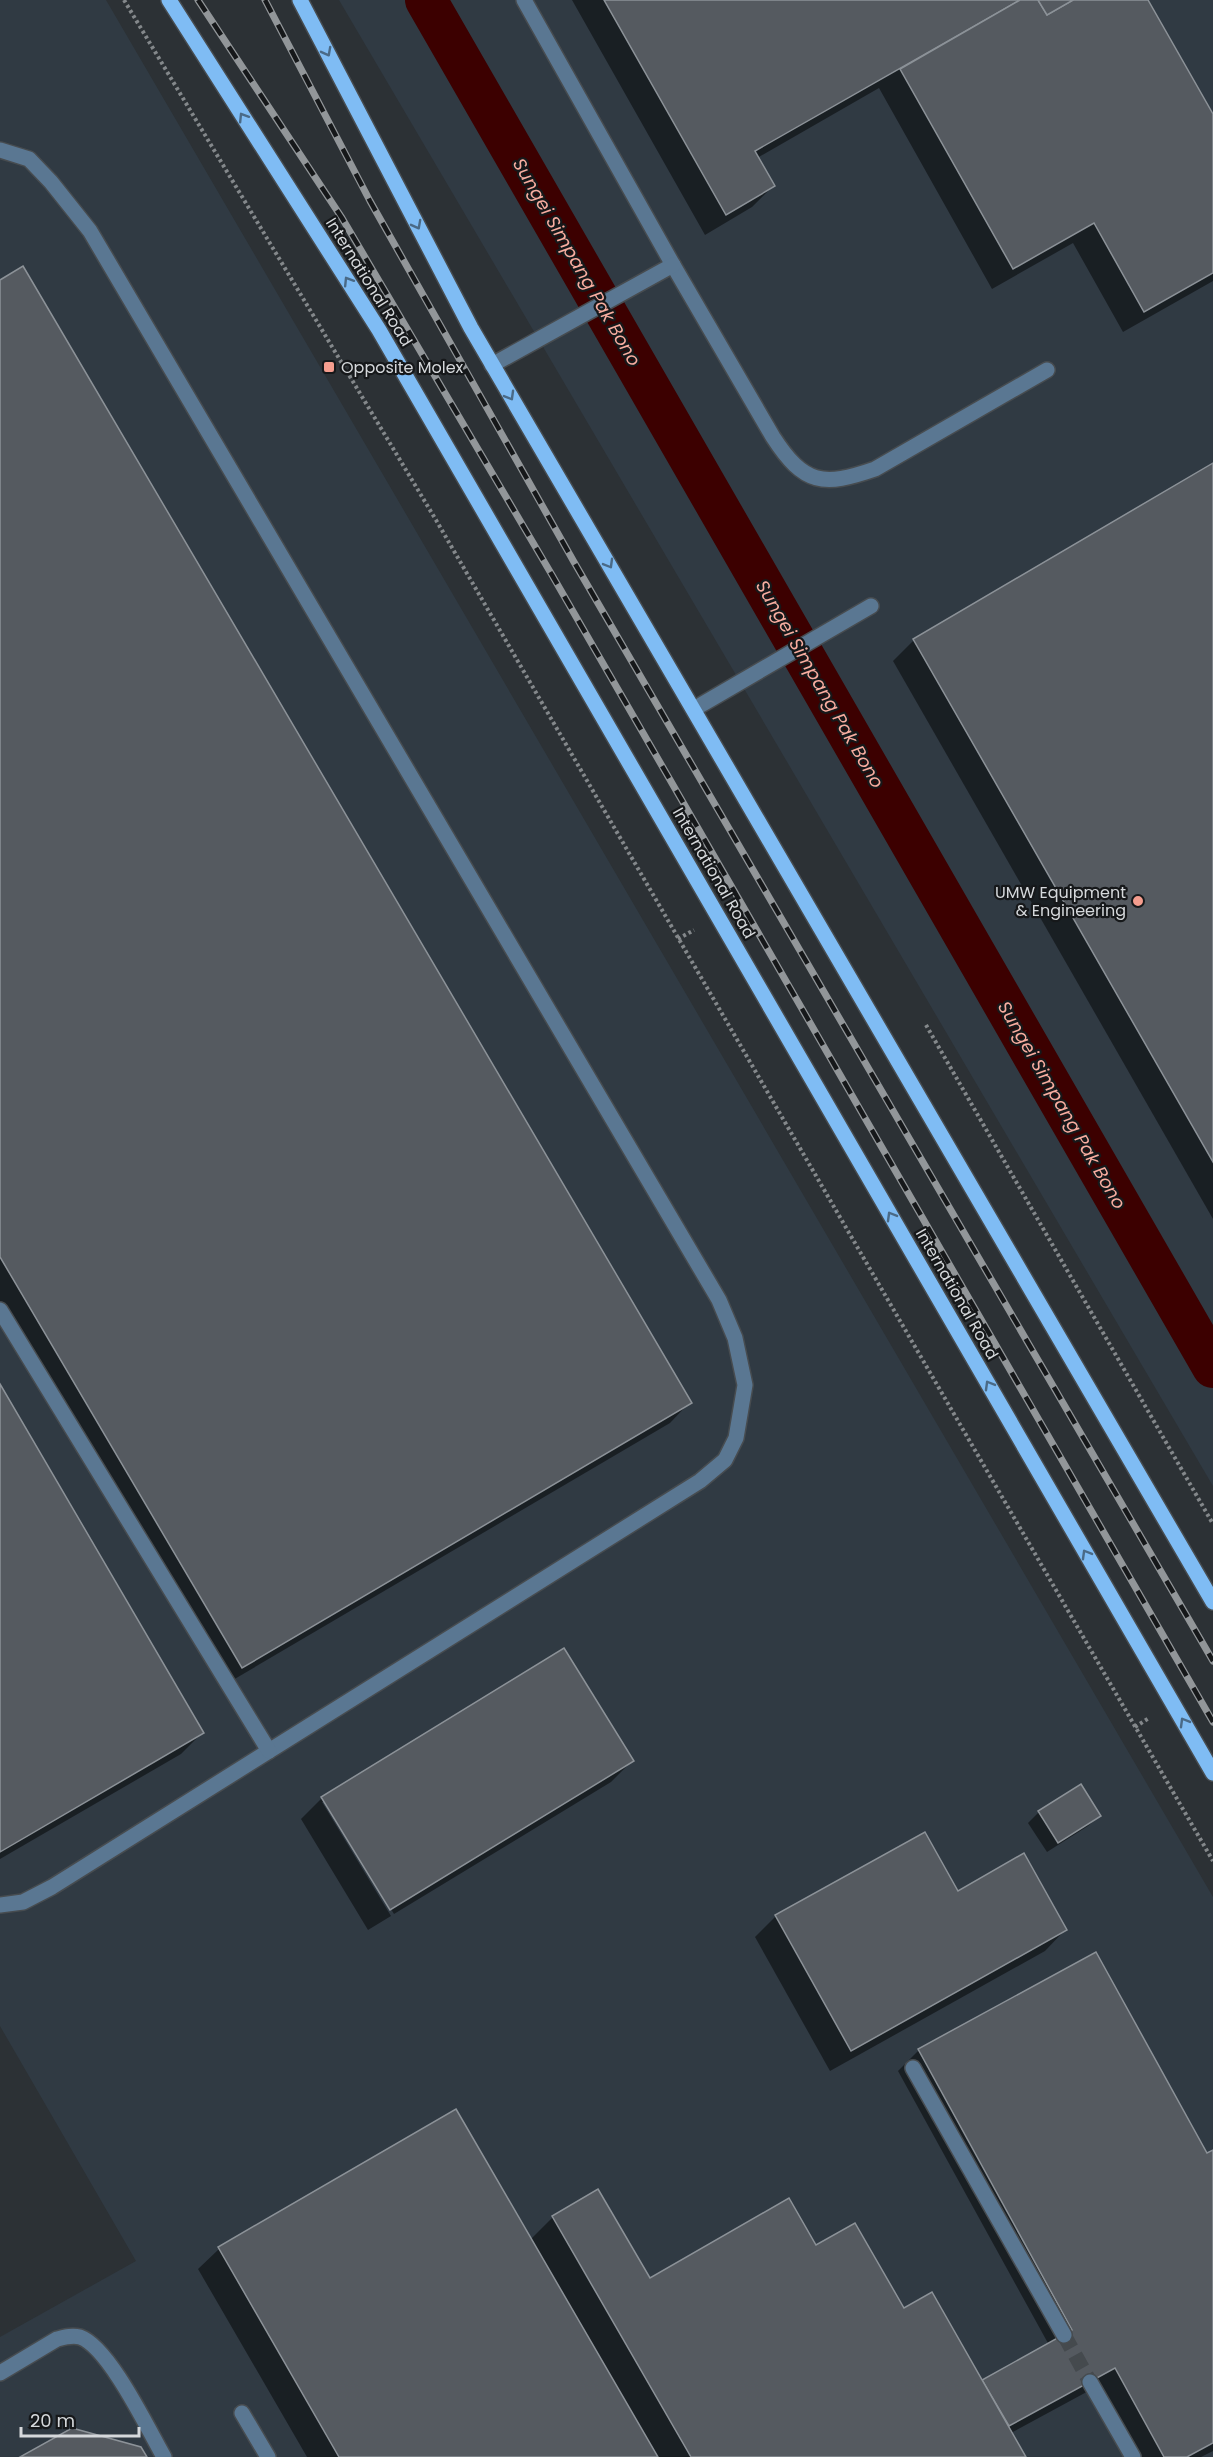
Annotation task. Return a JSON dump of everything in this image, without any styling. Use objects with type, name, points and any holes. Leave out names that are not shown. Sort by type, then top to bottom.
[{"type":"main road","points":[[300,0],[492,365],[1213,1602]]},
{"type":"main road","name":"International Road","points":[[171,4],[379,330],[1213,1773]]},
{"type":"lane","points":[[524,0],[672,266],[788,460],[805,473],[824,480],[847,479],[875,469],[1047,370]]},
{"type":"lane","points":[[0,150],[29,159],[51,182],[90,231],[719,1300],[735,1338],[745,1385],[736,1438],[725,1460],[700,1481],[52,1887],[23,1902],[0,1905]]},
{"type":"lane","points":[[492,365],[672,266]]},
{"type":"lane","points":[[694,709],[870,607]]},
{"type":"lane","points":[[0,1310],[269,1751]]},
{"type":"lane","points":[[913,2068],[1064,2335]]},
{"type":"lane","points":[[0,2373],[57,2339],[67,2336],[80,2337],[91,2344],[110,2363],[164,2457]]},
{"type":"lane","points":[[1090,2382],[1133,2457]]},
{"type":"lane","points":[[242,2413],[268,2457]]},
{"type":"path","points":[[124,0],[436,520],[1213,1861]]},
{"type":"path","points":[[926,1025],[1213,1524]]},
{"type":"shaded area","points":[[0,0],[106,0],[1213,1897],[1213,2457],[0,2457],[0,2337],[136,2261],[0,2026]]},
{"type":"shaded area","points":[[339,0],[1213,0],[1213,1486]]},
{"type":"building","points":[[604,0],[1020,0],[755,151],[775,186],[726,215]]},
{"type":"building","points":[[1020,0],[1038,0],[1047,15],[1073,0],[1148,0],[1213,114],[1213,273],[1144,312],[1094,223],[1013,269],[900,69]]},
{"type":"building","points":[[1038,0],[1073,0],[1047,15]]},
{"type":"building","points":[[23,266],[692,1403],[242,1668],[0,1257],[0,280]]},
{"type":"building","name":"UMW Equipment & Engineering","points":[[1213,463],[1213,1162],[913,639]]},
{"type":"building","points":[[0,1384],[204,1733],[0,1852]]},
{"type":"building","points":[[564,1648],[634,1761],[390,1910],[321,1797]]},
{"type":"building","points":[[1081,1784],[1101,1816],[1058,1843],[1038,1811]]},
{"type":"building","points":[[925,1832],[958,1891],[1024,1853],[1067,1930],[851,2051],[775,1915]]},
{"type":"building","points":[[1096,1952],[1207,2153],[1213,2150],[1213,2443],[1187,2457],[1164,2457],[1115,2368],[1009,2426],[982,2380],[1072,2330],[918,2049]]},
{"type":"building","points":[[456,2109],[658,2457],[339,2457],[218,2247]]},
{"type":"building","points":[[598,2189],[650,2278],[789,2198],[816,2245],[855,2223],[904,2308],[932,2292],[1026,2457],[691,2457],[552,2216]]},
{"type":"building","points":[[72,2428],[141,2447],[147,2457],[20,2457]]},
{"type":"waterway","name":"Sungei Simpang Pak Bono","points":[[426,0],[1213,1367]]},
{"type":"tunnel","points":[[1064,2335],[1090,2382]]},
{"type":"railway","points":[[198,0],[342,218],[552,575],[1213,1722]]},
{"type":"railway","points":[[265,0],[370,201],[574,562],[1213,1661]]},
{"type":"place","name":"Opposite Molex","points":[[329,367]]},
{"type":"place","name":"UMW Equipment & Engineering","points":[[1138,901]]}]
